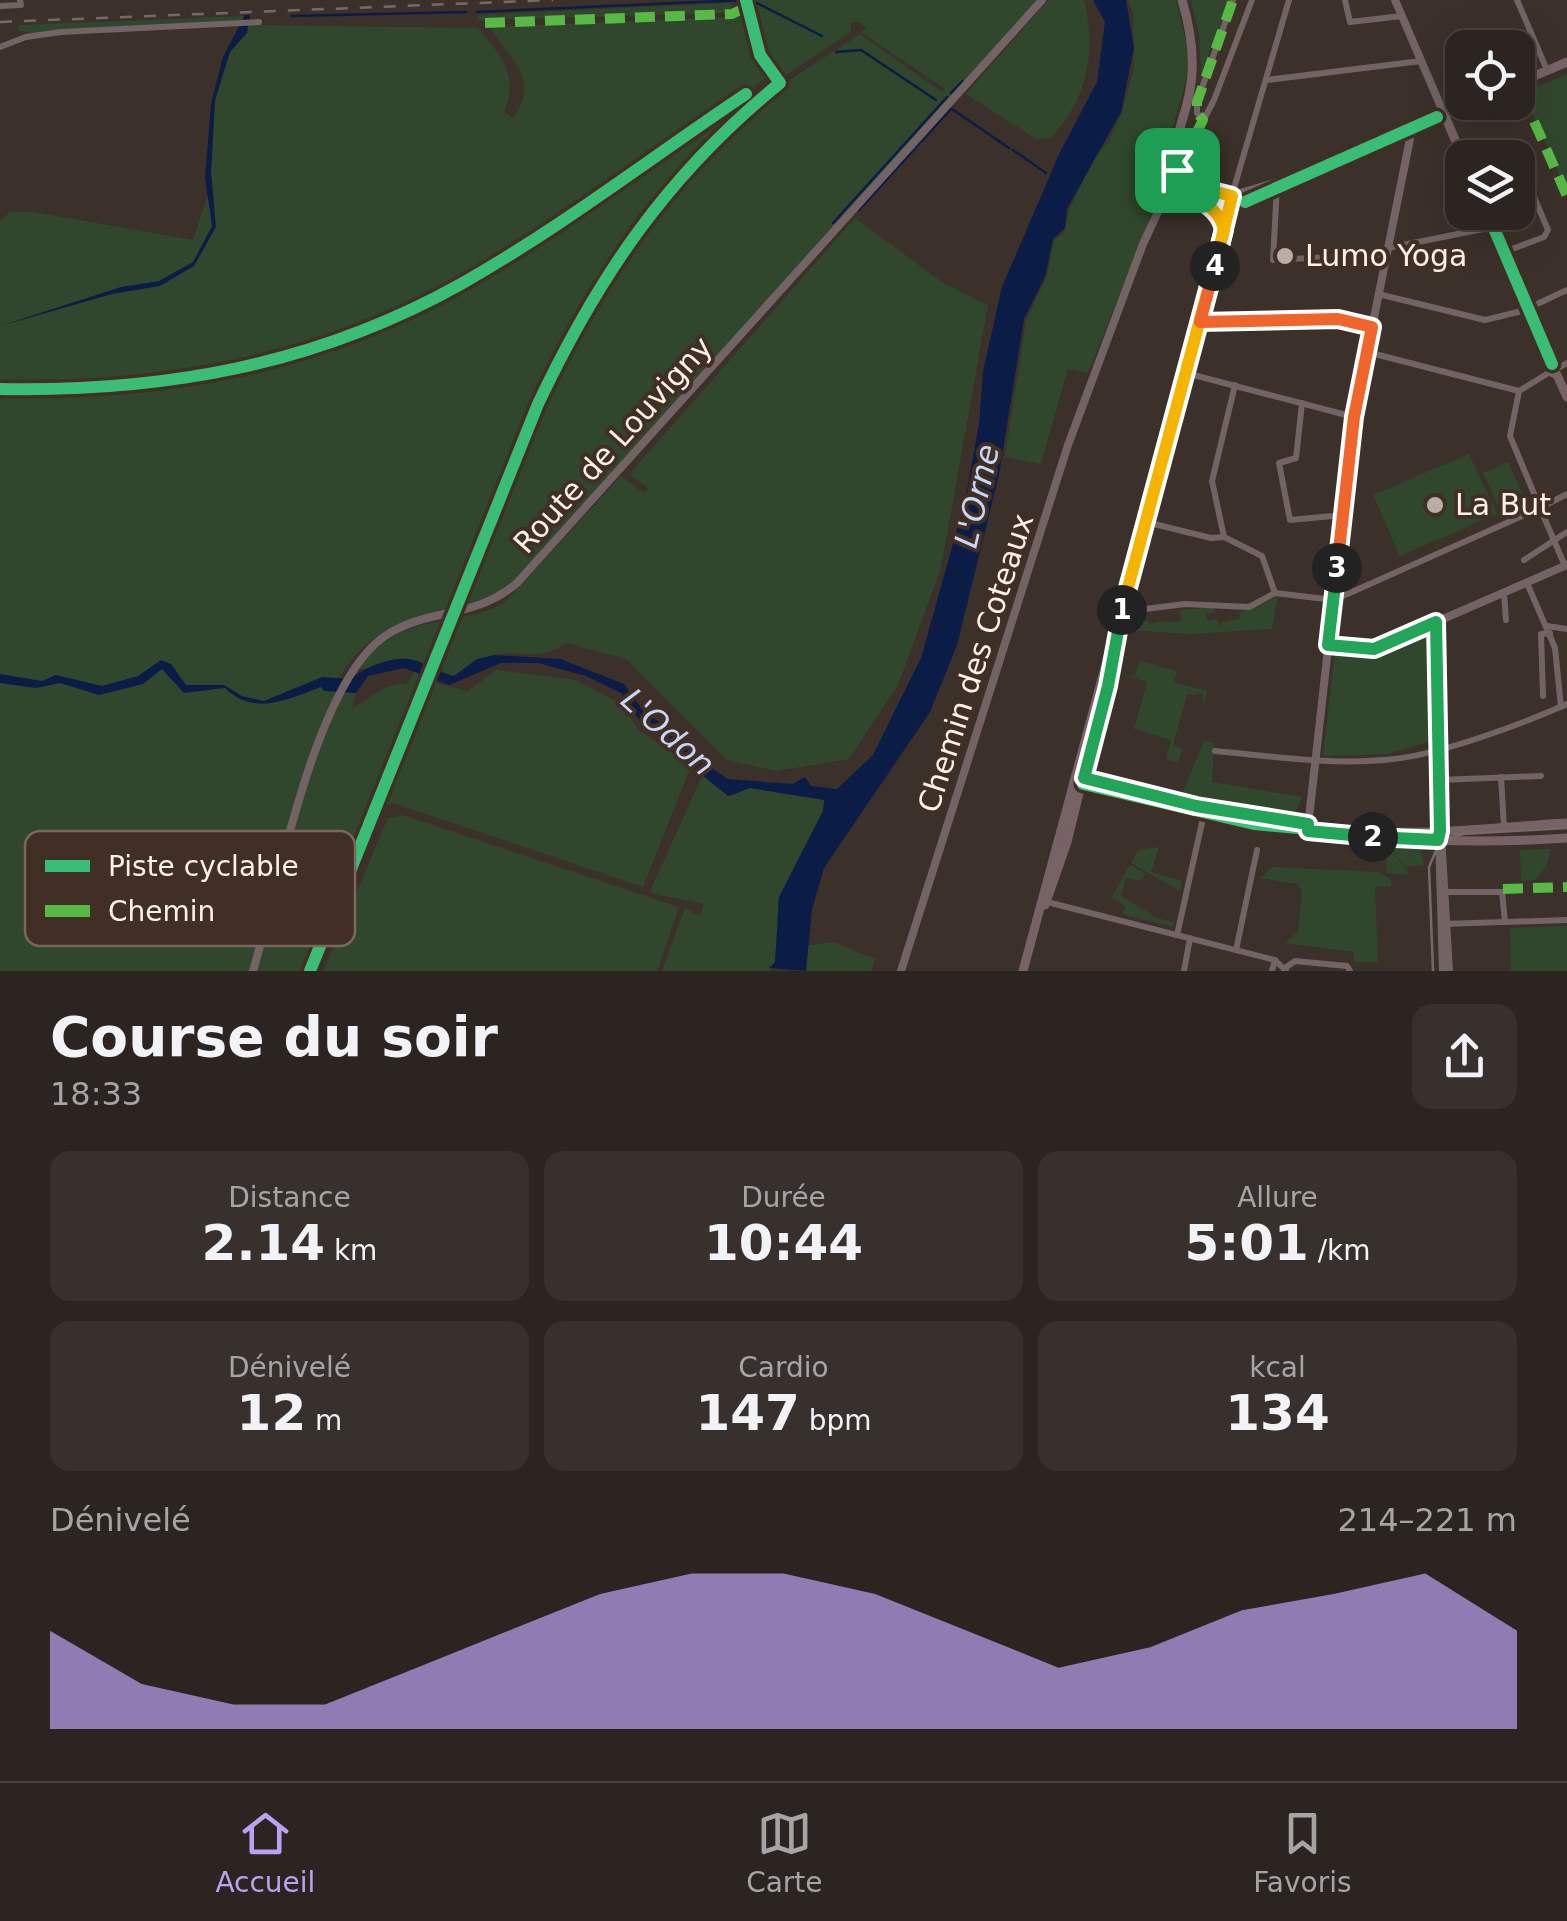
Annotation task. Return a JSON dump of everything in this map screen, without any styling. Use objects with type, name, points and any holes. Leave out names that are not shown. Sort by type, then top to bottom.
[{"type":"main road","points":[[1182,0],[1192,64],[1190,94],[1176,144],[1177,170],[1180,182],[1216,210],[1224,230]]},
{"type":"main road","points":[[1535,75],[1567,62]]},
{"type":"main road","points":[[1180,182],[1230,201],[1444,114],[1455,140]]},
{"type":"main road","points":[[1177,170],[1230,201]]},
{"type":"main road","points":[[1023,971],[1108,686],[1121,612],[1230,201]]},
{"type":"main road","points":[[1494,230],[1567,398]]},
{"type":"main road","points":[[1079,779],[1204,811],[1308,828],[1440,838],[1567,838]]},
{"type":"main road","points":[[1038,916],[1047,902],[1079,779]]},
{"type":"main road","points":[[1440,838],[1504,827],[1567,823]]},
{"type":"street","name":"Route de Louvigny","points":[[293,831],[324,722],[346,678],[368,649],[398,627],[478,609],[516,583],[1042,0]]},
{"type":"street","points":[[1203,120],[1196,113],[1197,102],[1233,0]]},
{"type":"street","points":[[1177,170],[1203,120],[1252,0]]},
{"type":"street","points":[[1230,201],[1290,0]]},
{"type":"street","points":[[1345,0],[1350,22],[1402,16]]},
{"type":"street","points":[[1396,0],[1444,114]]},
{"type":"street","points":[[1518,0],[1547,70]]},
{"type":"street","points":[[0,6],[21,2]]},
{"type":"street","points":[[0,47],[47,34],[251,22]]},
{"type":"street","points":[[1267,80],[1422,61]]},
{"type":"street","points":[[1308,828],[1354,417],[1410,140],[1407,130]]},
{"type":"street","name":"Chemin des Coteaux","points":[[901,971],[1068,445],[1143,244],[1177,170]]},
{"type":"street","points":[[1277,184],[1273,260],[1346,259],[1480,230]]},
{"type":"street","points":[[1504,252],[1544,237],[1548,230],[1535,199]]},
{"type":"street","points":[[1378,294],[1485,320],[1528,308],[1567,290]]},
{"type":"street","points":[[1200,322],[1338,319],[1372,327]]},
{"type":"street","points":[[1367,352],[1520,391]]},
{"type":"street","points":[[1328,645],[1374,649],[1566,566],[1510,436],[1520,391],[1557,368]]},
{"type":"street","points":[[1186,372],[1354,417]]},
{"type":"street","points":[[1224,537],[1212,481],[1235,386]]},
{"type":"street","points":[[1302,403],[1296,458],[1280,463],[1290,520],[1343,516]]},
{"type":"street","points":[[1121,612],[1186,604],[1249,606],[1275,593],[1334,600],[1567,494]]},
{"type":"street","points":[[1146,522],[1211,538],[1224,537],[1262,556],[1275,593]]},
{"type":"street","points":[[1524,560],[1567,532]]},
{"type":"street","points":[[1215,751],[1316,762],[1385,760],[1510,728],[1564,705],[1556,654],[1528,582]]},
{"type":"street","points":[[1504,592],[1506,620]]},
{"type":"street","points":[[1436,622],[1446,971]]},
{"type":"street","points":[[1543,696],[1541,634],[1567,628]]},
{"type":"street","points":[[1556,654],[1567,656]]},
{"type":"street","points":[[1440,780],[1541,776]]},
{"type":"street","points":[[1501,778],[1504,827]]},
{"type":"street","points":[[1178,935],[1204,811]]},
{"type":"street","points":[[1440,838],[1446,892],[1444,924]]},
{"type":"street","points":[[1236,950],[1257,850]]},
{"type":"street","points":[[1446,892],[1500,891],[1505,922]]},
{"type":"street","points":[[1047,902],[1275,960],[1285,970],[1295,961],[1347,966],[1350,971]]},
{"type":"street","points":[[1444,924],[1567,920]]},
{"type":"street","points":[[1184,971],[1190,938]]},
{"type":"street","name":"Route de Louvigny","points":[[253,971],[260,946]]},
{"type":"street","points":[[1272,971],[1275,960]]},
{"type":"green space","points":[[751,0],[1037,0],[506,590],[389,630],[369,642],[350,662],[333,689],[356,693],[352,708],[387,688],[406,685],[415,671],[426,681],[468,691],[496,670],[576,680],[623,705],[638,730],[673,753],[689,771],[643,887],[393,803],[380,809],[372,805],[366,818],[378,823],[355,881],[355,831],[25,831],[25,946],[329,946],[319,971],[0,971],[0,221],[10,212],[34,212],[193,240],[207,197],[215,208],[211,173],[215,100],[230,52],[249,25],[478,28],[506,66],[510,87],[504,112],[513,118],[521,103],[523,79],[491,27],[752,16]],"holes":[[[851,22],[860,22],[866,28],[861,32],[945,89],[942,92],[860,34],[773,91],[712,148],[708,143],[777,79],[694,128],[773,73],[780,79],[851,32]]]},
{"type":"green space","points":[[1048,0],[1084,0],[1089,56],[1081,91],[1063,123],[1051,138],[1036,139],[966,94]]},
{"type":"green space","points":[[1128,0],[1176,0],[1184,31],[1187,75],[1168,145],[1164,184],[1088,373],[1068,369],[1041,464],[1005,457],[1026,321],[1047,276],[1054,240],[1064,233],[1069,210],[1092,162],[1108,142],[1122,112],[1134,69],[1133,14]]},
{"type":"green space","points":[[1191,0],[1230,0],[1201,73],[1199,35]]},
{"type":"green space","points":[[731,3],[733,9],[728,13],[478,20],[478,15]]},
{"type":"green space","points":[[245,16],[245,20],[30,33],[18,30],[19,25]]},
{"type":"green space","points":[[1567,74],[1567,192],[1535,120],[1535,88]]},
{"type":"green space","points":[[855,218],[942,282],[988,305],[941,568],[898,685],[849,759],[776,771],[727,760],[626,659],[567,643],[545,653],[489,656],[454,676],[416,661],[354,670],[394,636],[411,628],[504,603],[621,476],[643,492],[649,489],[630,475],[633,470]]},
{"type":"green space","name":"La But","points":[[1469,454],[1497,514],[1400,556],[1373,495]]},
{"type":"green space","points":[[1508,462],[1528,506],[1503,517],[1483,473]]},
{"type":"green space","points":[[1278,597],[1272,629],[1190,634],[1125,630],[1128,621],[1139,615],[1141,622],[1148,621],[1150,625],[1182,621],[1180,610],[1214,607],[1215,611],[1206,614],[1207,621],[1217,619],[1220,628],[1221,623],[1240,618],[1239,613]]},
{"type":"green space","points":[[1428,634],[1432,741],[1388,754],[1323,756],[1335,650],[1381,654]]},
{"type":"green space","points":[[1139,661],[1177,671],[1174,682],[1207,691],[1203,707],[1203,694],[1185,689],[1200,695],[1187,694],[1173,745],[1183,749],[1178,762],[1166,759],[1171,740],[1134,729],[1147,682],[1116,673],[1135,677]]},
{"type":"green space","points":[[1204,741],[1214,743],[1212,782],[1302,797],[1296,812],[1182,794]]},
{"type":"green space","points":[[703,774],[731,796],[750,788],[825,800],[779,897],[775,962],[769,971],[662,971],[685,908],[700,916],[704,904],[652,893],[651,889]]},
{"type":"green space","points":[[402,815],[679,907],[657,971],[323,971],[334,946],[355,946],[355,896],[388,818]]},
{"type":"green space","points":[[1387,846],[1391,851],[1395,846],[1421,848],[1424,865],[1406,867],[1392,851],[1410,875],[1386,873]]},
{"type":"green space","points":[[1159,847],[1151,872],[1182,881],[1180,891],[1131,863],[1138,850]]},
{"type":"green space","points":[[1551,849],[1546,867],[1535,880],[1521,881],[1520,850]]},
{"type":"green space","points":[[1130,865],[1146,874],[1140,881],[1126,878],[1121,896],[1157,918],[1174,922],[1173,927],[1122,914],[1126,906],[1111,898]]},
{"type":"green space","points":[[1273,867],[1378,872],[1391,879],[1391,886],[1375,887],[1378,962],[1354,962],[1354,952],[1285,943],[1298,932],[1302,891],[1297,884],[1260,878]]},
{"type":"green space","points":[[1567,926],[1567,971],[1511,971],[1510,928]]},
{"type":"green space","points":[[833,942],[875,959],[871,971],[806,971],[806,946]]},
{"type":"water","points":[[1093,0],[1126,0],[1134,48],[1121,112],[1067,209],[1065,228],[1053,239],[1045,277],[1024,319],[999,475],[957,645],[930,712],[824,868],[812,909],[806,971],[769,968],[775,962],[779,897],[823,811],[824,800],[750,788],[728,796],[692,767],[670,739],[641,723],[621,693],[586,676],[538,663],[501,663],[449,685],[404,668],[368,676],[356,693],[324,691],[321,687],[260,704],[236,697],[225,688],[184,693],[162,669],[143,684],[99,695],[60,683],[36,688],[0,683],[0,674],[42,681],[56,675],[102,686],[138,676],[161,660],[171,664],[186,685],[224,685],[242,696],[264,701],[322,677],[350,679],[393,660],[415,660],[454,676],[477,659],[494,655],[560,659],[624,684],[645,713],[678,733],[697,758],[728,779],[792,784],[805,777],[811,786],[837,789],[873,755],[921,658],[965,501],[979,424],[983,372],[1002,287],[1060,152],[1097,82],[1105,22]]},
{"type":"water","points":[[245,15],[250,15],[247,33],[230,52],[215,100],[211,173],[216,227],[194,266],[160,286],[112,294],[0,326],[121,287],[159,281],[193,262],[212,226],[205,178],[211,104],[223,57]]},
{"type":"waterway","points":[[477,12],[743,0]]},
{"type":"waterway","points":[[751,0],[822,36]]},
{"type":"waterway","points":[[292,16],[466,12]]},
{"type":"waterway","points":[[836,52],[861,50],[936,100]]},
{"type":"waterway","points":[[951,93],[963,81]]},
{"type":"waterway","points":[[833,223],[947,97]]},
{"type":"waterway","points":[[859,210],[951,109]]},
{"type":"waterway","points":[[952,109],[1009,148]]},
{"type":"waterway","points":[[1013,150],[1046,173]]},
{"type":"tram line","points":[[1433,971],[1429,867],[1440,841],[1463,834],[1567,828]]},
{"type":"railway","points":[[0,22],[553,0]]},
{"type":"marked path","points":[[1183,159],[1203,120],[1197,113],[1197,102],[1233,0]]},
{"type":"marked path","points":[[485,23],[732,14],[747,7]]},
{"type":"marked path","points":[[1533,120],[1567,196]]},
{"type":"marked path","points":[[1503,889],[1567,887]]},
{"type":"cycle path","points":[[355,859],[538,404],[561,357],[612,270],[670,191],[704,153],[780,83],[760,55],[746,0]]},
{"type":"cycle path","points":[[0,389],[61,389],[180,378],[295,354],[351,335],[406,312],[498,262],[746,94]]},
{"type":"cycle path","points":[[1245,202],[1437,117]]},
{"type":"cycle path","points":[[1495,230],[1552,364]]},
{"type":"cycle path","points":[[1083,784],[1254,824],[1417,839]]},
{"type":"cycle path","points":[[310,971],[320,946]]},
{"type":"place","name":"Lumo Yoga","points":[[1285,256]]},
{"type":"place","name":"La But","points":[[1435,505]]},
{"type":"route","points":[[1177,170],[1186,190],[1217,210],[1224,230],[1115,634],[1108,686],[1084,778],[1196,806],[1308,824],[1308,831],[1438,840],[1436,622],[1374,649],[1328,645],[1354,417],[1372,327],[1338,319],[1200,322],[1224,230],[1232,196],[1204,189],[1177,170]]},
{"type":"water label","name":"L'Orne","points":[[977,496]]},
{"type":"water label","name":"L'Odon","points":[[668,732]]}]
